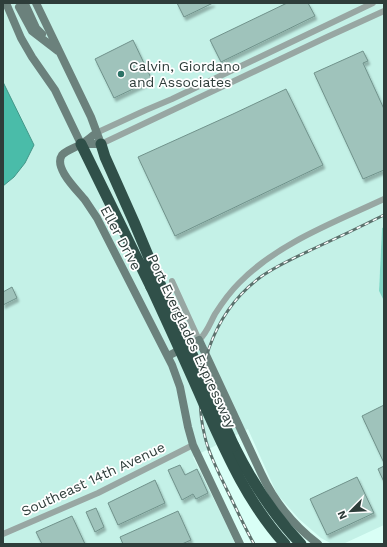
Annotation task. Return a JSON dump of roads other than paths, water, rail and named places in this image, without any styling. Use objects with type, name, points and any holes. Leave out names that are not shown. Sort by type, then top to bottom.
[{"type":"highway","name":"Port Everglades Expressway","points":[[81,144],[156,286],[241,460],[269,506],[301,544]]},
{"type":"highway","name":"Port Everglades Expressway","points":[[100,144],[134,222],[156,286],[234,469],[255,505],[285,544]]},
{"type":"street","points":[[6,3],[21,38],[32,57],[53,86],[81,144]]},
{"type":"street","points":[[36,3],[91,117],[100,144],[384,11]]},
{"type":"street","points":[[42,3],[61,53]]},
{"type":"street","points":[[96,133],[172,99],[373,3]]},
{"type":"street","points":[[25,5],[41,24],[61,53]]},
{"type":"street","points":[[25,5],[32,32],[61,53]]},
{"type":"street","name":"Eller Drive","points":[[96,133],[62,155],[60,161],[61,168],[70,183],[89,205],[97,218],[168,356],[180,387],[188,427],[194,445],[240,544]]},
{"type":"street","name":"Eller Drive","points":[[81,144],[100,144]]},
{"type":"street","points":[[168,356],[199,340],[203,336],[215,314],[233,290],[246,276],[264,261],[298,240],[384,199]]},
{"type":"street","points":[[172,281],[271,493],[290,518],[318,544]]},
{"type":"street","name":"Southeast 14th Avenue","points":[[3,534],[98,493],[194,445]]},
{"type":"railway","points":[[254,544],[214,464],[205,437],[201,415],[201,392],[203,370],[209,348],[218,327],[230,308],[245,291],[262,276],[287,261],[384,215]]},
{"type":"place","name":"Calvin, Giordano and Associates","points":[[121,74]]}]
